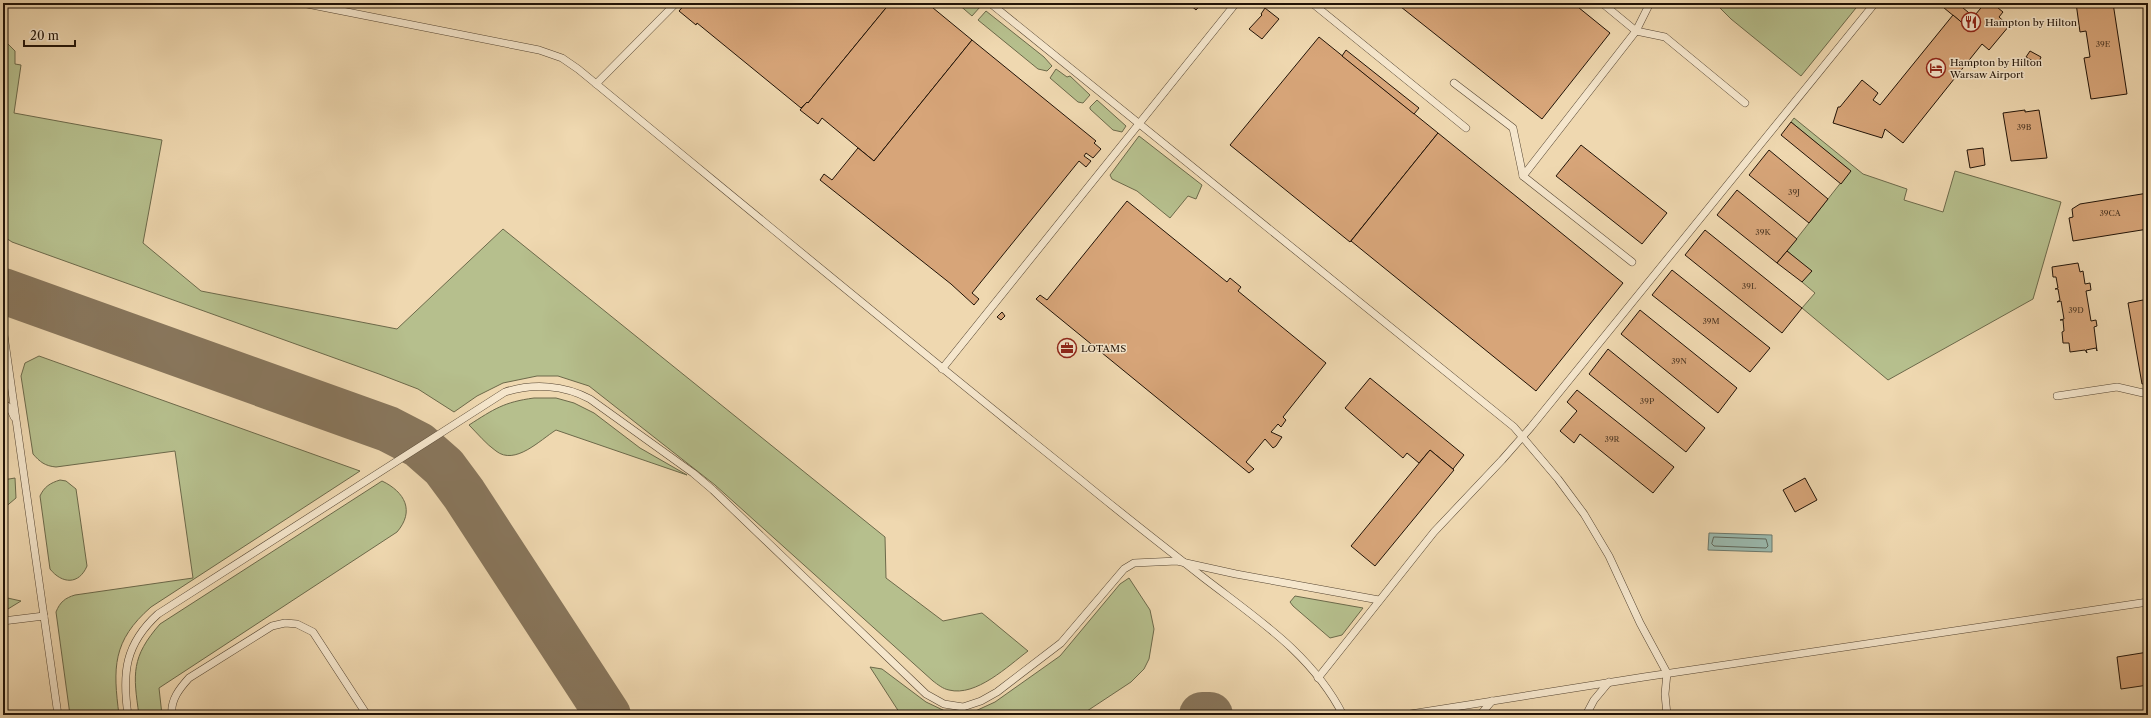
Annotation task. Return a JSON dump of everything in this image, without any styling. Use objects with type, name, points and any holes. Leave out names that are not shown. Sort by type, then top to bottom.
[{"type":"lane","points":[[302,3],[539,50],[562,58],[596,84],[942,369],[1186,564],[1286,641],[1306,660],[1343,715]]},
{"type":"lane","points":[[596,84],[676,3]]},
{"type":"lane","points":[[990,3],[1139,122],[1514,427],[1558,479],[1584,514],[1609,556],[1640,623],[1667,673],[1665,694],[1667,715]]},
{"type":"lane","points":[[942,369],[1236,3]]},
{"type":"lane","points":[[1312,3],[1466,128]]},
{"type":"lane","points":[[1602,3],[1636,31],[1665,37],[1745,103]]},
{"type":"lane","points":[[1523,176],[1636,31],[1650,3]]},
{"type":"lane","points":[[1318,678],[1434,532],[1522,436],[1875,3]]},
{"type":"lane","points":[[1454,83],[1513,128],[1523,176],[1632,262]]},
{"type":"lane","points":[[3,328],[58,715]]},
{"type":"lane","points":[[128,715],[125,695],[125,673],[129,655],[145,626],[158,614],[419,445],[505,392],[513,389],[546,386],[577,392],[693,473],[926,694],[944,704],[963,707],[981,701],[997,692],[1061,643],[1124,569],[1134,563],[1177,561],[1186,564],[1379,600]]},
{"type":"lane","points":[[2057,396],[2117,387],[2143,393],[2148,392]]},
{"type":"lane","points":[[3,403],[10,408],[17,422]]},
{"type":"lane","points":[[1404,715],[1667,673],[2148,602]]},
{"type":"lane","points":[[3,621],[44,616]]},
{"type":"lane","points":[[172,715],[172,703],[181,686],[190,678],[272,626],[285,623],[297,624],[313,632],[367,715]]},
{"type":"lane","points":[[1586,715],[1594,700],[1609,682]]},
{"type":"lane","points":[[1480,715],[1492,701]]},
{"type":"green space","points":[[957,3],[977,3],[980,7],[972,16]]},
{"type":"green space","points":[[1715,3],[1860,3],[1801,76],[1731,19]]},
{"type":"green space","points":[[986,11],[1044,57],[1052,66],[1047,71],[1038,69],[978,20]]},
{"type":"green space","points":[[3,39],[15,51],[15,64],[21,65],[14,113],[162,140],[143,243],[201,291],[397,329],[503,229],[885,537],[886,578],[943,621],[982,613],[1028,651],[981,685],[959,691],[940,686],[715,485],[589,386],[558,376],[537,376],[503,383],[477,396],[454,412],[418,389],[379,374],[12,242],[6,238],[3,231]]},
{"type":"green space","points":[[1056,69],[1067,77],[1070,76],[1090,95],[1083,103],[1078,102],[1050,78]]},
{"type":"green space","points":[[1097,100],[1126,126],[1122,132],[1113,130],[1090,109],[1090,107]]},
{"type":"green space","points":[[1794,118],[1863,174],[1907,189],[1904,200],[1943,212],[1955,171],[2061,202],[2033,299],[1888,380],[1802,308],[1815,293],[1802,282],[1811,271],[1787,251],[1850,171],[1791,122]]},
{"type":"green space","points":[[1139,136],[1202,185],[1196,199],[1188,196],[1170,218],[1137,191],[1112,179],[1110,175]]},
{"type":"green space","points":[[39,356],[360,471],[151,607],[138,619],[122,644],[118,656],[116,683],[119,715],[70,715],[56,612],[63,601],[75,595],[193,578],[175,451],[56,467],[46,465],[40,461],[33,454],[21,376],[25,363]]},
{"type":"green space","points":[[534,398],[556,398],[574,403],[594,413],[640,448],[687,475],[556,430],[519,454],[503,455],[489,445],[469,425],[507,404]]},
{"type":"green space","points":[[15,478],[16,498],[3,509],[3,480]]},
{"type":"green space","points":[[60,480],[66,481],[76,489],[87,566],[80,577],[70,580],[60,578],[50,569],[40,496],[43,490],[53,482]]},
{"type":"green space","points":[[382,481],[397,491],[402,496],[405,503],[405,517],[397,532],[159,688],[162,715],[139,715],[135,677],[136,666],[144,646],[160,624]]},
{"type":"green space","points":[[1129,578],[1150,610],[1154,629],[1149,659],[1144,669],[1131,682],[1081,715],[901,715],[870,667],[882,669],[926,702],[945,711],[971,713],[995,702],[1060,656],[1120,584]]},
{"type":"green space","points":[[1295,596],[1363,608],[1342,635],[1330,638],[1293,606],[1290,602]]},
{"type":"green space","points":[[3,597],[21,601],[3,612]]},
{"type":"water","points":[[1709,533],[1772,535],[1772,552],[1708,550]]},
{"type":"building","points":[[686,3],[890,3],[808,103],[807,102],[801,108],[697,23],[696,25],[679,11]]},
{"type":"building","points":[[890,3],[927,3],[972,40],[874,161],[822,118],[818,124],[800,110],[807,102],[808,103]]},
{"type":"building","points":[[1188,3],[1202,3],[1196,10]]},
{"type":"building","points":[[1396,3],[1573,3],[1610,33],[1542,119]]},
{"type":"building","points":[[1938,3],[1957,3],[1974,17],[1966,26]]},
{"type":"building","points":[[1985,3],[1992,3],[2003,12],[1999,17],[2009,26],[1989,50],[1982,44],[1903,143],[1885,129],[1882,138],[1833,123],[1838,107],[1840,107],[1862,80],[1878,93],[1873,100],[1880,105],[1953,15],[1966,26]]},
{"type":"building","points":[[2076,3],[2113,3],[2127,94],[2091,99],[2084,58],[2090,57],[2086,31],[2080,32]]},
{"type":"building","points":[[1265,8],[1279,19],[1262,39],[1249,29],[1262,15],[1261,14]]},
{"type":"building","points":[[1319,37],[1438,133],[1350,242],[1230,145]]},
{"type":"building","points":[[972,40],[1096,141],[1094,143],[1101,149],[1093,158],[1086,153],[1084,156],[1091,161],[1086,167],[1079,161],[972,293],[979,299],[974,305],[951,284],[820,180],[824,174],[832,180],[858,148],[874,161]]},
{"type":"building","points":[[1346,50],[1419,108],[1414,114],[1342,56]]},
{"type":"building","points":[[2030,51],[2041,57],[2038,64],[2026,57]]},
{"type":"building","points":[[2025,110],[2025,112],[2039,110],[2047,158],[2011,161],[2003,113]]},
{"type":"building","points":[[1791,122],[1851,171],[1841,184],[1781,135]]},
{"type":"building","points":[[1438,133],[1623,283],[1536,391],[1351,241]]},
{"type":"building","points":[[1581,145],[1667,213],[1642,244],[1556,176]]},
{"type":"building","points":[[1983,148],[1985,165],[1970,168],[1967,150]]},
{"type":"building","points":[[1769,150],[1828,199],[1809,223],[1749,175]]},
{"type":"building","points":[[1737,190],[1797,239],[1777,263],[1717,215]]},
{"type":"building","points":[[2148,193],[2148,229],[2073,241],[2069,218],[2073,217],[2072,209],[2080,204]]},
{"type":"building","points":[[1127,201],[1227,282],[1230,278],[1241,287],[1238,291],[1326,363],[1283,417],[1286,420],[1281,427],[1278,424],[1271,432],[1282,437],[1276,446],[1273,448],[1265,439],[1246,462],[1254,469],[1249,473],[1036,299],[1040,295],[1047,300]]},
{"type":"building","points":[[1705,230],[1802,308],[1782,333],[1685,255]]},
{"type":"building","points":[[1787,251],[1812,271],[1802,282],[1777,263]]},
{"type":"building","points":[[2078,263],[2080,272],[2083,271],[2085,284],[2090,283],[2091,290],[2086,291],[2091,321],[2096,320],[2097,326],[2094,327],[2097,351],[2096,348],[2086,350],[2087,353],[2085,350],[2070,352],[2069,343],[2063,343],[2063,320],[2060,320],[2064,319],[2061,301],[2057,302],[2060,300],[2058,289],[2055,289],[2058,288],[2056,277],[2053,277],[2052,267]]},
{"type":"building","points":[[1672,270],[1770,348],[1750,372],[1652,295]]},
{"type":"building","points":[[2148,299],[2148,383],[2142,384],[2128,303]]},
{"type":"building","points":[[1640,310],[1737,388],[1718,413],[1621,334]]},
{"type":"building","points":[[1002,312],[1005,316],[1001,320],[997,317]]},
{"type":"building","points":[[1608,349],[1705,428],[1686,452],[1589,374]]},
{"type":"building","points":[[1370,378],[1464,455],[1453,469],[1430,450],[1419,463],[1407,453],[1403,458],[1345,408]]},
{"type":"building","points":[[1577,390],[1674,467],[1653,493],[1580,434],[1574,443],[1560,431],[1577,411],[1567,402]]},
{"type":"building","points":[[1430,450],[1454,470],[1375,566],[1351,546]]},
{"type":"building","points":[[1805,478],[1817,500],[1795,512],[1783,490]]},
{"type":"building","points":[[2148,652],[2148,685],[2121,689],[2117,657]]},
{"type":"taxiway","points":[[3,291],[388,429],[419,445],[444,467],[464,494],[608,715]]},
{"type":"taxiway","points":[[1202,715],[1210,715]]},
{"type":"place","name":"Hampton by Hilton","points":[[1971,22]]},
{"type":"place","name":"Hampton by Hilton Warsaw Airport","points":[[1936,68]]},
{"type":"place","name":"LOTAMS","points":[[1067,348]]}]
